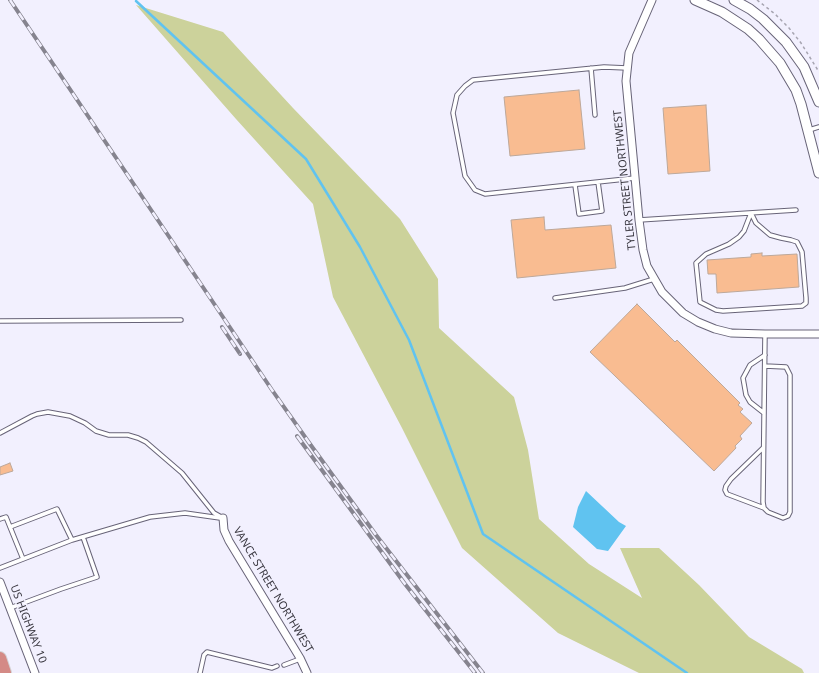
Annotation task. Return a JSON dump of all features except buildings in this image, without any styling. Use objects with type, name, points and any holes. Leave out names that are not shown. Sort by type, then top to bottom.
[{"type":"highway","points":[[0,658],[5,673]]},
{"type":"street","name":"TYLER STREET NORTHWEST","points":[[652,0],[629,53],[626,88],[639,220],[647,266],[662,292],[682,313],[715,329],[731,333],[819,334]]},
{"type":"street","points":[[695,0],[735,20],[759,39],[780,63],[796,90],[809,130],[819,173]]},
{"type":"street","points":[[734,0],[750,9],[763,19],[786,42],[804,67],[819,102]]},
{"type":"street","name":"VANCE STREET NORTHWEST","points":[[223,518],[224,530],[229,541],[300,658],[307,673]]},
{"type":"street","name":"US HIGHWAY 10","points":[[0,582],[35,673]]},
{"type":"lane","points":[[627,68],[591,68],[473,80],[464,86],[457,95],[453,113],[466,176],[475,190],[485,194],[635,178]]},
{"type":"lane","points":[[591,68],[594,115]]},
{"type":"lane","points":[[809,130],[819,127]]},
{"type":"lane","points":[[575,184],[579,214],[602,211],[598,182]]},
{"type":"lane","points":[[639,220],[796,210]]},
{"type":"lane","points":[[751,213],[756,223],[770,235],[797,242],[802,252],[806,298],[806,303],[802,306],[723,311],[716,310],[700,302],[698,296],[696,263],[706,254],[739,238],[744,231],[751,213]]},
{"type":"lane","points":[[555,298],[625,288],[654,279]]},
{"type":"lane","points":[[0,321],[181,320]]},
{"type":"lane","points":[[764,508],[765,334]]},
{"type":"lane","points":[[764,413],[750,402],[746,395],[743,378],[750,365],[765,355]]},
{"type":"lane","points":[[764,448],[731,479],[725,490],[727,494],[764,508],[768,512],[783,518],[788,516],[790,512],[790,375],[786,367],[765,366]]},
{"type":"lane","points":[[0,434],[32,416],[48,412],[70,416],[85,423],[96,431],[109,435],[128,435],[138,438],[146,442],[182,472],[214,513],[223,518]]},
{"type":"lane","points":[[10,527],[57,509],[72,540]]},
{"type":"lane","points":[[0,568],[72,540],[137,520],[160,515],[185,513],[223,518]]},
{"type":"lane","points":[[0,519],[6,517],[23,559]]},
{"type":"lane","points":[[10,608],[97,577],[83,537]]},
{"type":"lane","points":[[200,673],[204,655],[207,652],[272,668],[277,666]]},
{"type":"lane","points":[[284,664],[300,658]]},
{"type":"lane","points":[[272,668],[275,673]]},
{"type":"path","points":[[757,0],[775,14],[789,28],[801,43],[819,72]]},
{"type":"green space","points":[[136,5],[223,32],[293,108],[400,219],[438,279],[439,328],[514,397],[528,450],[539,519],[589,564],[642,598],[620,548],[659,548],[699,585],[749,637],[802,669],[804,673],[639,673],[558,633],[462,548],[402,428],[333,297],[313,204]]},
{"type":"water","points":[[586,491],[619,522],[626,526],[608,551],[597,549],[573,527],[578,507]]},
{"type":"waterway","points":[[136,1],[306,159],[360,247],[409,340],[483,534],[687,673]]},
{"type":"railway","points":[[10,0],[272,390],[376,535],[483,673]]},
{"type":"railway","points":[[222,327],[240,354]]},
{"type":"railway","points":[[297,436],[405,584],[475,673]]}]
